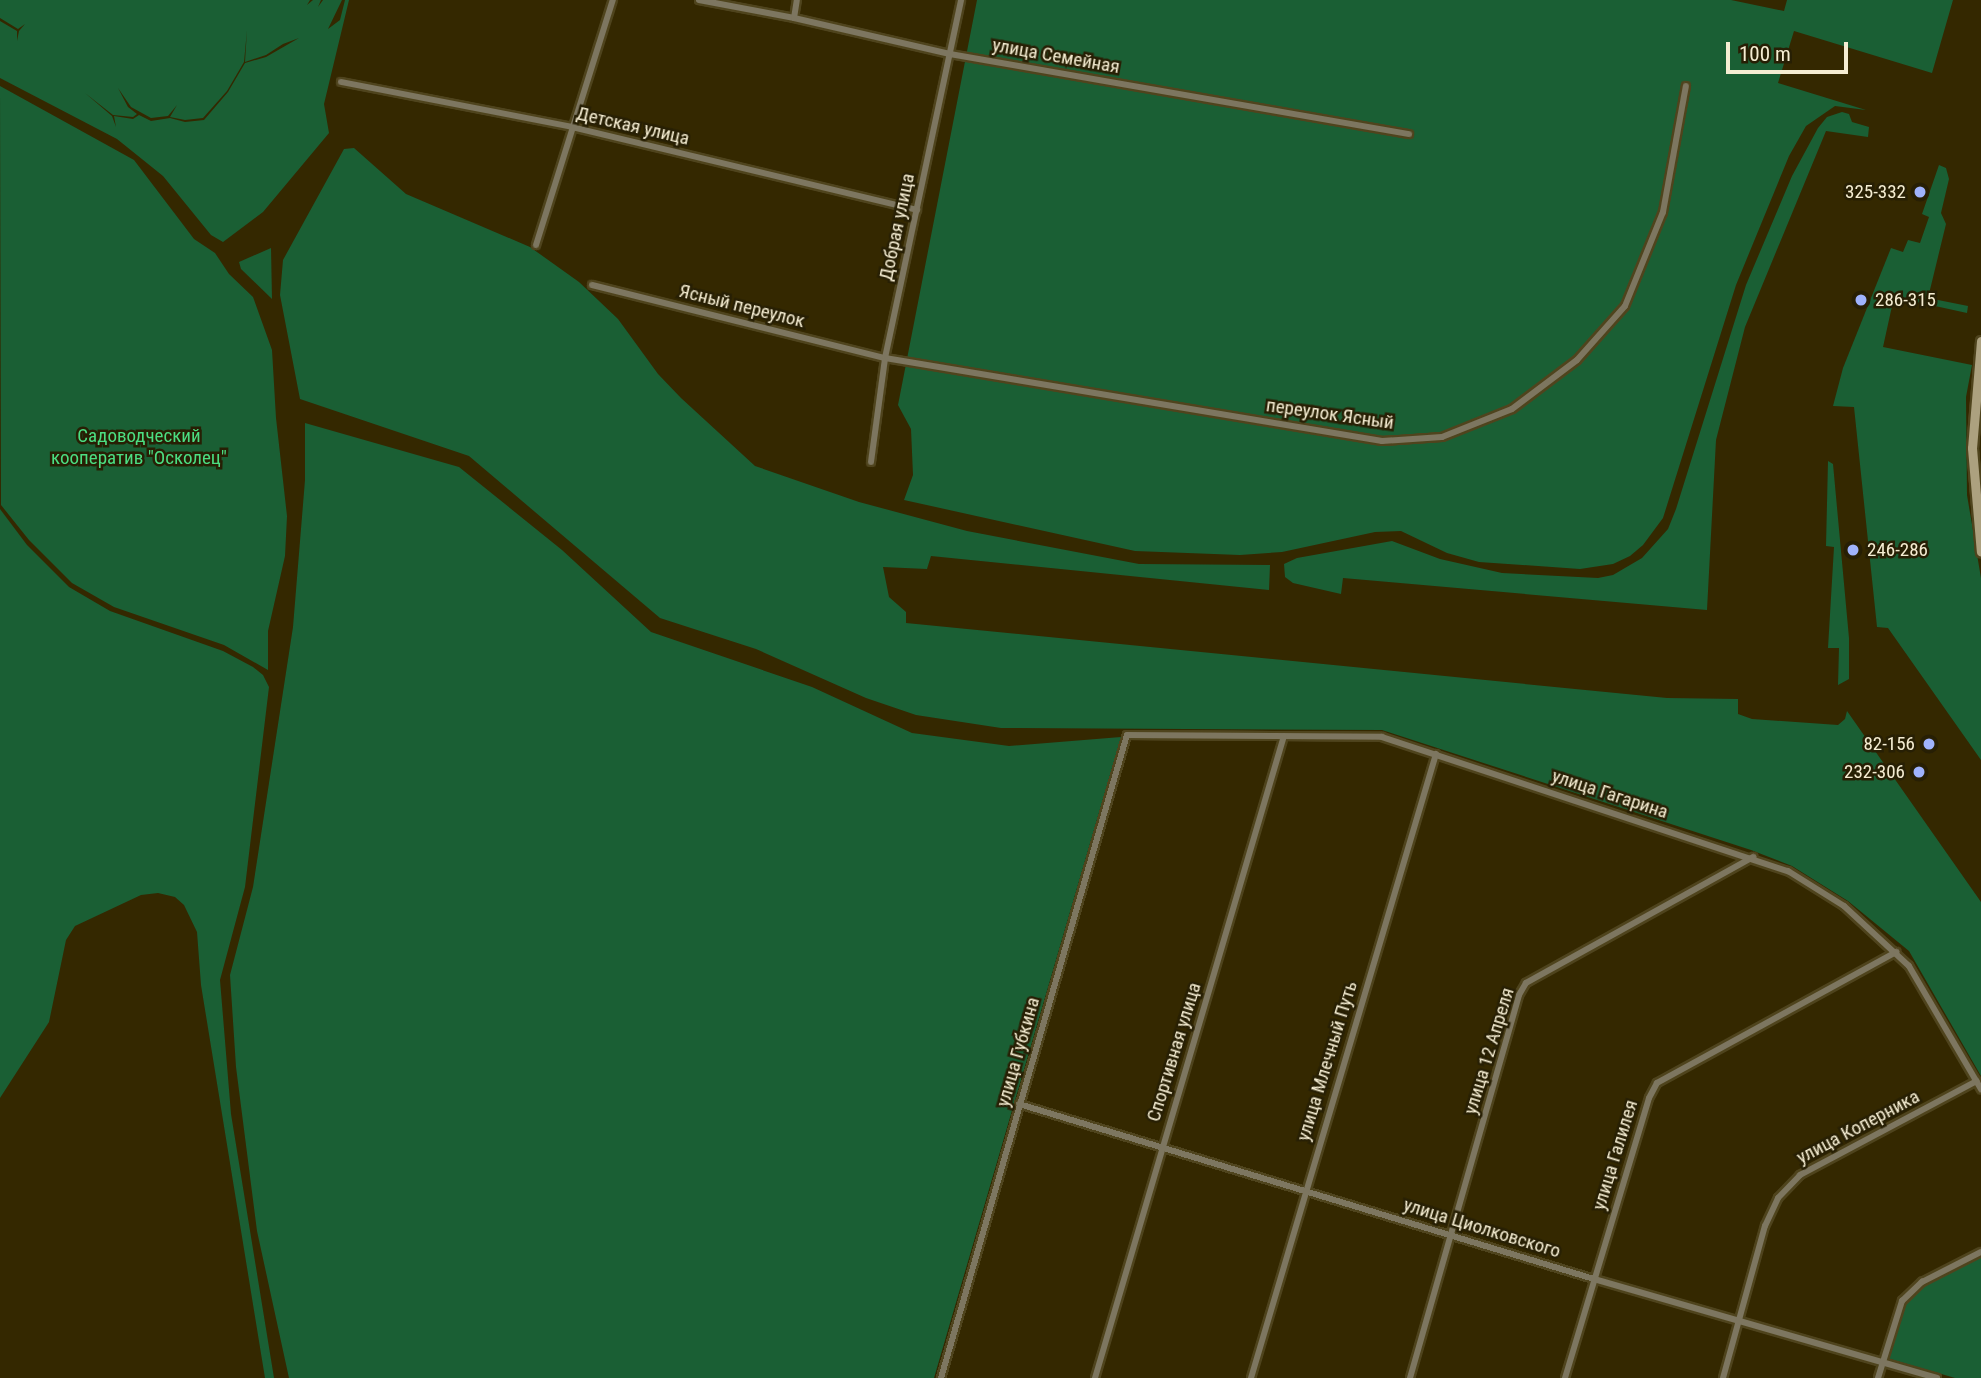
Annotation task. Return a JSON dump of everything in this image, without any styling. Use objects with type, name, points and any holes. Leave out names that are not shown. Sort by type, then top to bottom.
[{"type":"main road","points":[[1981,341],[1972,448],[1981,552]]},
{"type":"street","points":[[536,245],[612,0]]},
{"type":"street","name":"улица Семейная","points":[[699,0],[794,18],[950,54],[1409,134]]},
{"type":"street","points":[[794,18],[797,0]]},
{"type":"street","name":"Добрая улица","points":[[871,462],[885,358],[961,0]]},
{"type":"street","name":"Детская улица","points":[[341,82],[572,127],[917,210]]},
{"type":"street","name":"переулок Ясный","points":[[885,358],[1382,441],[1442,436],[1512,409],[1577,360],[1625,306],[1663,212],[1686,86]]},
{"type":"street","name":"Ясный переулок","points":[[592,285],[885,358]]},
{"type":"street","name":"улица Гагарина","points":[[1127,735],[1382,737],[1753,857],[1788,871],[1844,906],[1896,952],[1909,967],[1981,1089]]},
{"type":"street","name":"улица Губкина","points":[[941,1378],[1127,735]]},
{"type":"street","name":"Спортивная улица","points":[[1095,1378],[1284,736]]},
{"type":"street","name":"улица Млечный Путь","points":[[1251,1378],[1436,754]]},
{"type":"street","name":"улица 12 Апреля","points":[[1410,1378],[1519,995],[1526,982],[1753,857]]},
{"type":"street","name":"улица Галилея","points":[[1565,1378],[1649,1098],[1657,1083],[1896,952]]},
{"type":"street","name":"улица Коперника","points":[[1723,1378],[1765,1226],[1778,1198],[1800,1175],[1977,1081]]},
{"type":"street","name":"улица Циолковского","points":[[1019,1104],[1594,1279],[1937,1378]]},
{"type":"street","points":[[1878,1378],[1902,1301],[1923,1282],[1981,1252]]},
{"type":"green space","points":[[0,0],[310,0],[307,5],[313,0],[321,0],[318,7],[323,0],[342,0],[328,29],[340,20],[345,0],[349,0],[324,104],[329,133],[263,212],[223,242],[211,235],[163,176],[117,139],[0,78],[0,21],[17,31],[17,41],[19,31],[25,24],[18,29],[0,18]],"holes":[[[247,30],[245,62],[266,55],[299,38],[266,57],[245,63],[228,92],[204,120],[185,122],[170,118],[151,121],[139,115],[133,119],[114,116],[116,127],[112,116],[85,93],[113,115],[133,117],[137,114],[128,107],[118,88],[131,107],[151,118],[168,116],[177,105],[170,117],[185,120],[203,118],[227,91],[244,62]]]},
{"type":"green space","points":[[977,0],[1731,0],[1784,11],[1787,0],[1953,0],[1932,73],[1794,31],[1778,83],[1866,110],[1835,106],[1806,126],[1789,156],[1736,285],[1663,518],[1643,545],[1630,556],[1613,564],[1580,569],[1479,562],[1447,553],[1401,531],[1375,532],[1282,552],[1240,555],[1135,551],[904,500],[913,475],[911,429],[898,405]]},
{"type":"green space","name":"Садоводческий кооператив \"Осколец\"","points":[[0,86],[134,160],[194,239],[215,253],[229,274],[253,297],[272,350],[276,418],[287,516],[285,556],[268,631],[268,670],[224,645],[114,607],[72,583],[29,540],[1,505]]},
{"type":"green space","points":[[1842,112],[1849,114],[1852,122],[1869,127],[1868,137],[1826,131],[1745,327],[1716,440],[1707,610],[1343,578],[1341,594],[1293,583],[1285,577],[1284,564],[1297,558],[1392,541],[1440,559],[1502,573],[1598,578],[1613,575],[1642,558],[1668,529],[1676,509],[1746,285],[1792,176],[1818,128],[1827,117]]},
{"type":"green space","points":[[354,148],[406,194],[530,247],[579,282],[618,319],[658,374],[755,466],[859,502],[967,531],[1139,564],[1270,565],[1269,590],[931,556],[927,569],[883,567],[889,597],[906,612],[906,623],[1667,698],[1738,699],[1738,714],[1752,719],[1838,725],[1845,719],[1847,711],[1981,902],[1981,1076],[1909,951],[1848,901],[1792,866],[1751,850],[1382,730],[1001,728],[916,715],[866,698],[756,649],[660,618],[469,456],[300,399],[280,295],[283,260],[344,149]]},
{"type":"green space","points":[[1939,165],[1946,168],[1949,179],[1941,213],[1946,224],[1928,298],[1968,306],[1967,313],[1894,297],[1883,347],[1972,365],[1966,397],[1967,495],[1981,578],[1981,760],[1888,628],[1877,627],[1854,407],[1833,406],[1843,368],[1891,248],[1903,252],[1908,240],[1920,243],[1929,217],[1922,214]]},
{"type":"green space","points":[[271,248],[272,299],[241,269],[239,262]]},
{"type":"green space","points":[[305,423],[459,467],[562,550],[651,632],[812,687],[912,733],[1009,746],[1121,737],[934,1378],[289,1378],[257,1231],[236,1067],[230,975],[253,887],[293,627],[305,480]]},
{"type":"green space","points":[[1828,461],[1833,464],[1849,638],[1849,679],[1838,685],[1839,648],[1828,648],[1834,547],[1826,546]]},
{"type":"green space","points":[[0,509],[27,545],[69,587],[110,611],[223,651],[253,667],[263,675],[269,687],[245,887],[220,980],[231,1114],[274,1378],[265,1378],[201,985],[197,932],[184,905],[175,897],[158,893],[141,895],[75,926],[66,940],[49,1022],[0,1098]]},
{"type":"green space","points":[[1981,1257],[1981,1378],[1955,1378],[1890,1359],[1889,1354],[1907,1302],[1924,1286]]},
{"type":"place","name":"325-332","points":[[1920,192]]},
{"type":"place","name":"286-315","points":[[1861,300]]},
{"type":"place","name":"246-286","points":[[1853,550]]},
{"type":"place","name":"82-156","points":[[1929,744]]},
{"type":"place","name":"232-306","points":[[1919,772]]}]
